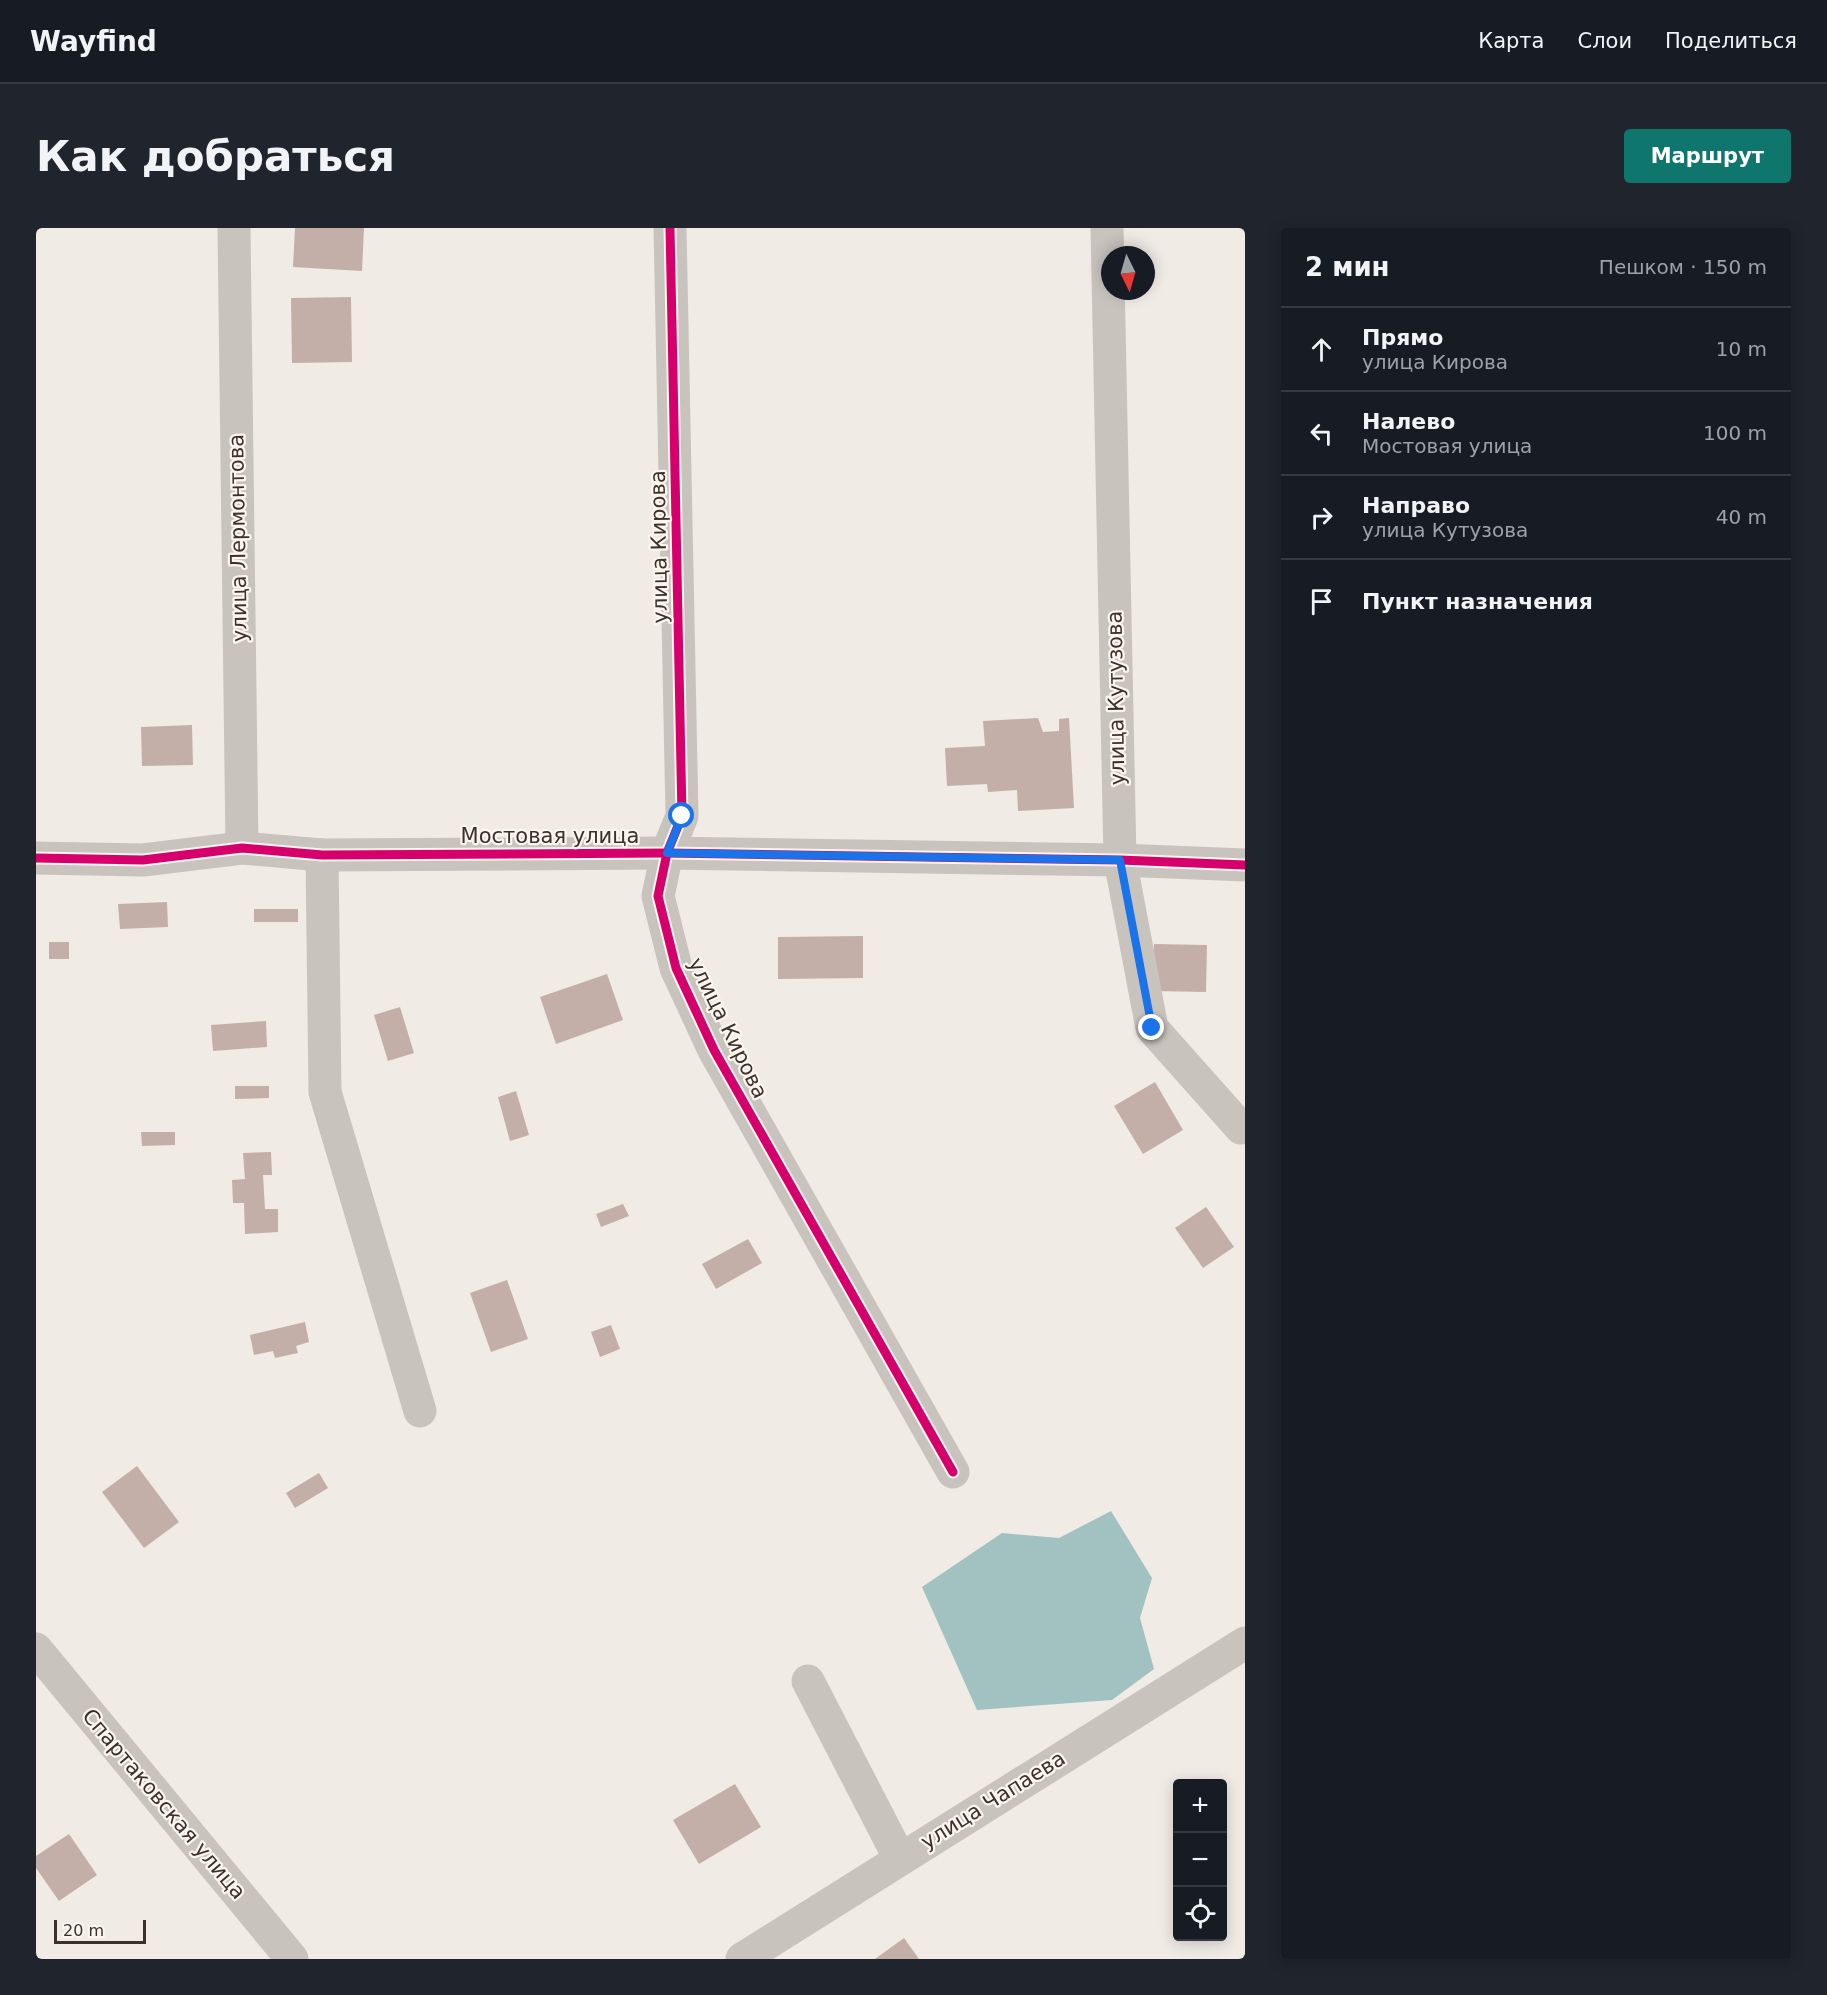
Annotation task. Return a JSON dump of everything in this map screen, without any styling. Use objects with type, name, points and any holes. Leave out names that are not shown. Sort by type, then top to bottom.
[{"type":"street","name":"улица Лермонтова","points":[[234,228],[242,848]]},
{"type":"street","name":"улица Кирова","points":[[670,228],[682,816],[667,853],[657,897],[676,968],[714,1050],[953,1472]]},
{"type":"street","name":"улица Кутузова","points":[[1107,228],[1120,860],[1152,1028],[1241,1128],[1245,1127]]},
{"type":"street","name":"Мостовая улица","points":[[36,858],[143,860],[242,848],[322,855],[667,853],[1120,860],[1245,865]]},
{"type":"street","points":[[322,855],[325,1092],[420,1411]]},
{"type":"street","name":"улица Чапаева","points":[[742,1959],[1245,1643]]},
{"type":"street","name":"Спартаковская улица","points":[[36,1649],[292,1959]]},
{"type":"street","points":[[808,1681],[900,1858]]},
{"type":"water","points":[[1111,1511],[1152,1578],[1140,1618],[1154,1669],[1112,1700],[977,1710],[922,1587],[1002,1533],[1059,1538]]},
{"type":"building","points":[[295,228],[364,228],[362,271],[293,267]]},
{"type":"building","points":[[351,297],[352,362],[292,363],[291,298]]},
{"type":"building","points":[[1038,718],[1043,732],[1059,731],[1059,719],[1069,718],[1074,808],[1018,811],[1017,790],[988,792],[987,784],[947,786],[945,748],[985,746],[983,721]]},
{"type":"building","points":[[192,725],[193,765],[142,766],[141,727]]},
{"type":"building","points":[[167,902],[168,927],[120,929],[118,904]]},
{"type":"building","points":[[254,909],[298,909],[298,922],[254,922]]},
{"type":"building","points":[[863,936],[863,978],[778,979],[778,937]]},
{"type":"building","points":[[49,942],[69,942],[69,959],[49,959]]},
{"type":"building","points":[[1154,944],[1207,945],[1206,992],[1153,991]]},
{"type":"building","points":[[607,974],[623,1020],[556,1044],[540,997]]},
{"type":"building","points":[[400,1007],[414,1053],[388,1061],[374,1015]]},
{"type":"building","points":[[266,1021],[267,1047],[213,1051],[211,1025]]},
{"type":"building","points":[[1155,1082],[1183,1130],[1143,1154],[1114,1106]]},
{"type":"building","points":[[235,1086],[269,1086],[269,1098],[235,1099]]},
{"type":"building","points":[[516,1091],[529,1135],[510,1141],[498,1097]]},
{"type":"building","points":[[141,1132],[175,1132],[175,1145],[142,1146]]},
{"type":"building","points":[[271,1152],[272,1175],[263,1175],[265,1209],[278,1209],[278,1232],[245,1234],[244,1203],[233,1203],[232,1180],[245,1179],[243,1153]]},
{"type":"building","points":[[623,1204],[629,1216],[601,1227],[596,1214]]},
{"type":"building","points":[[1206,1207],[1234,1247],[1203,1268],[1175,1228]]},
{"type":"building","points":[[748,1239],[762,1263],[716,1289],[702,1264]]},
{"type":"building","points":[[507,1280],[528,1339],[491,1352],[470,1293]]},
{"type":"building","points":[[305,1322],[309,1342],[296,1346],[298,1353],[275,1358],[273,1351],[254,1355],[250,1335]]},
{"type":"building","points":[[611,1325],[620,1349],[600,1357],[591,1332]]},
{"type":"building","points":[[137,1466],[179,1522],[144,1548],[102,1492]]},
{"type":"building","points":[[319,1473],[328,1488],[295,1508],[286,1493]]},
{"type":"building","points":[[735,1784],[761,1827],[699,1864],[673,1820]]},
{"type":"building","points":[[69,1834],[97,1875],[59,1901],[36,1868],[36,1856]]},
{"type":"building","points":[[904,1938],[919,1959],[875,1959]]},
{"type":"cycle path","points":[[670,228],[682,816],[667,853],[658,896],[676,968],[714,1050],[953,1472]]},
{"type":"cycle path","points":[[36,858],[143,860],[242,848],[322,855],[667,853],[1120,860],[1245,865]]},
{"type":"route","points":[[682,816],[667,853],[1120,860],[1152,1028]]}]
